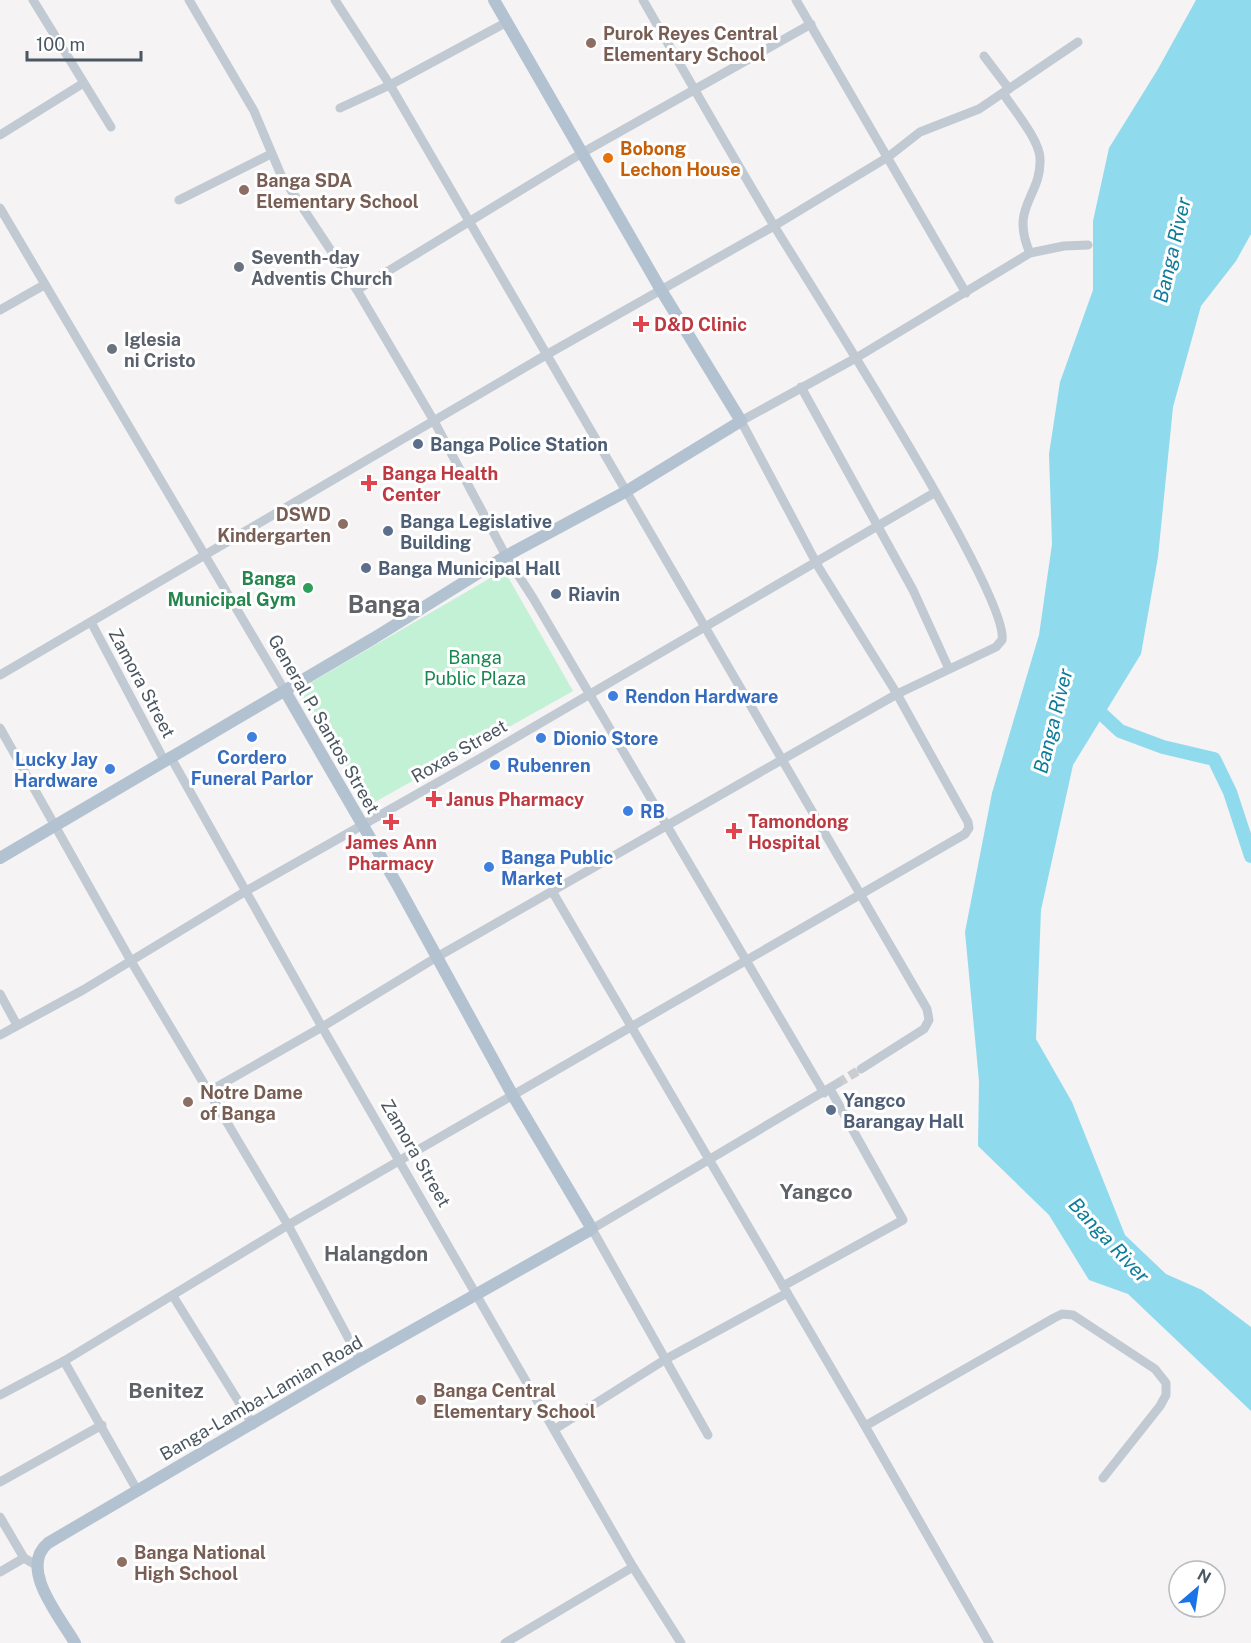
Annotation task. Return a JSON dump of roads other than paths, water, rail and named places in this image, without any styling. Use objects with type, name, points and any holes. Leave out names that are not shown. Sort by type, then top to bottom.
[{"type":"main road","points":[[0,858],[167,758],[285,691],[506,556],[625,492],[741,421],[661,290],[494,0]]},
{"type":"main road","name":"General P. Santos Street","points":[[285,691],[437,957],[512,1095],[592,1229]]},
{"type":"main road","name":"Banga-Lamba-Lamian Road","points":[[30,1561],[48,1543],[137,1490],[253,1425],[360,1360],[592,1229]]},
{"type":"main road","points":[[30,1561],[75,1643]]},
{"type":"street","points":[[33,0],[82,84],[111,127]]},
{"type":"street","points":[[189,0],[254,111],[281,174],[357,290],[434,421],[506,556],[534,598],[588,695],[747,960],[831,1088],[903,1220],[666,1359],[555,1429]]},
{"type":"street","points":[[335,0],[390,85],[929,1014],[927,1024],[919,1034],[861,1069]]},
{"type":"street","points":[[208,1092],[322,1027],[437,957],[897,694],[996,647],[1002,640],[1002,631],[978,571],[856,358],[774,226],[643,0]]},
{"type":"street","points":[[796,0],[966,293]]},
{"type":"street","points":[[340,108],[390,85],[507,22]]},
{"type":"street","points":[[357,290],[582,153],[811,24]]},
{"type":"street","points":[[0,675],[546,355],[774,226],[888,157],[920,132],[979,109],[1078,42]]},
{"type":"street","points":[[984,56],[1006,91],[1040,158],[1038,174],[1021,224],[1030,253]]},
{"type":"street","points":[[0,135],[82,84]]},
{"type":"street","points":[[179,200],[271,154]]},
{"type":"street","name":"General P. Santos Street","points":[[0,208],[285,691]]},
{"type":"street","points":[[0,1395],[64,1360],[288,1225],[512,1095],[957,841],[969,828],[897,694],[816,561],[741,421],[856,358],[1030,253],[1064,246],[1088,245]]},
{"type":"street","points":[[0,310],[44,285]]},
{"type":"street","points":[[801,387],[913,590],[949,669]]},
{"type":"street","name":"Roxas Street","points":[[0,1035],[934,493]]},
{"type":"street","name":"Zamora Street","points":[[91,622],[633,1567],[681,1643]]},
{"type":"street","points":[[0,728],[131,961],[288,1225],[360,1360]]},
{"type":"street","points":[[552,891],[865,1426],[988,1643]]},
{"type":"street","points":[[0,994],[17,1025]]},
{"type":"street","points":[[708,1435],[592,1229],[831,1088]]},
{"type":"street","points":[[173,1296],[253,1425]]},
{"type":"street","points":[[865,1426],[1054,1318],[1070,1314],[1155,1369],[1166,1383],[1166,1395],[1160,1406],[1103,1478]]},
{"type":"street","points":[[64,1360],[137,1490]]},
{"type":"street","points":[[0,1482],[102,1425]]},
{"type":"street","points":[[0,1517],[30,1561],[0,1572]]},
{"type":"street","points":[[505,1643],[633,1567]]},
{"type":"water","name":"Banga River","points":[[1196,0],[1251,0],[1251,234],[1236,261],[1201,306],[1173,407],[1158,557],[1141,654],[1073,765],[1041,910],[1036,1039],[1072,1102],[1125,1235],[1166,1274],[1202,1290],[1251,1327],[1251,1411],[1128,1294],[1089,1280],[1049,1215],[978,1146],[979,1081],[965,932],[992,793],[1039,635],[1052,544],[1049,454],[1060,382],[1093,290],[1093,221],[1109,148],[1158,69]]},
{"type":"waterway","points":[[1090,703],[1120,731],[1163,747],[1214,759],[1230,792],[1251,856]]},
{"type":"tunnel","points":[[838,1083],[861,1069]]},
{"type":"place","name":"Purok Reyes Central Elementary School","points":[[591,43]]},
{"type":"place","name":"Bobong Lechon House","points":[[608,158]]},
{"type":"place","name":"Banga SDA Elementary School","points":[[244,190]]},
{"type":"place","name":"Seventh-day Adventis Church","points":[[239,267]]},
{"type":"place","name":"D&D Clinic","points":[[641,324]]},
{"type":"place","name":"Iglesia ni Cristo","points":[[112,349]]},
{"type":"place","name":"Banga Police Station","points":[[418,444]]},
{"type":"place","name":"Banga Health Center","points":[[369,483]]},
{"type":"place","name":"DSWD Kindergarten","points":[[343,524]]},
{"type":"place","name":"Banga Legislative Building","points":[[388,531]]},
{"type":"place","name":"Banga Municipal Hall","points":[[366,568]]},
{"type":"place","name":"Banga Municipal Gym","points":[[308,588]]},
{"type":"place","name":"Riavin","points":[[556,594]]},
{"type":"place","name":"Rendon Hardware","points":[[613,696]]},
{"type":"place","name":"Cordero Funeral Parlor","points":[[252,737]]},
{"type":"place","name":"Dionio Store","points":[[541,738]]},
{"type":"place","name":"Rubenren","points":[[495,765]]},
{"type":"place","name":"Lucky Jay Hardware","points":[[110,769]]},
{"type":"place","name":"Janus Pharmacy","points":[[434,799]]},
{"type":"place","name":"RB","points":[[628,811]]},
{"type":"place","name":"James Ann Pharmacy","points":[[391,822]]},
{"type":"place","name":"Tamondong Hospital","points":[[734,831]]},
{"type":"place","name":"Banga Public Market","points":[[489,867]]},
{"type":"place","name":"Notre Dame of Banga","points":[[188,1102]]},
{"type":"place","name":"Yangco Barangay Hall","points":[[831,1110]]},
{"type":"place","name":"Banga Central Elementary School","points":[[421,1400]]},
{"type":"place","name":"Banga National High School","points":[[122,1562]]},
{"type":"district","name":"Banga","points":[[384,604]]},
{"type":"district","name":"Yangco","points":[[816,1191]]},
{"type":"district","name":"Halangdon","points":[[376,1254]]},
{"type":"district","name":"Benitez","points":[[166,1390]]},
{"type":"park label","name":"Banga Public Plaza","points":[[475,667]]}]
